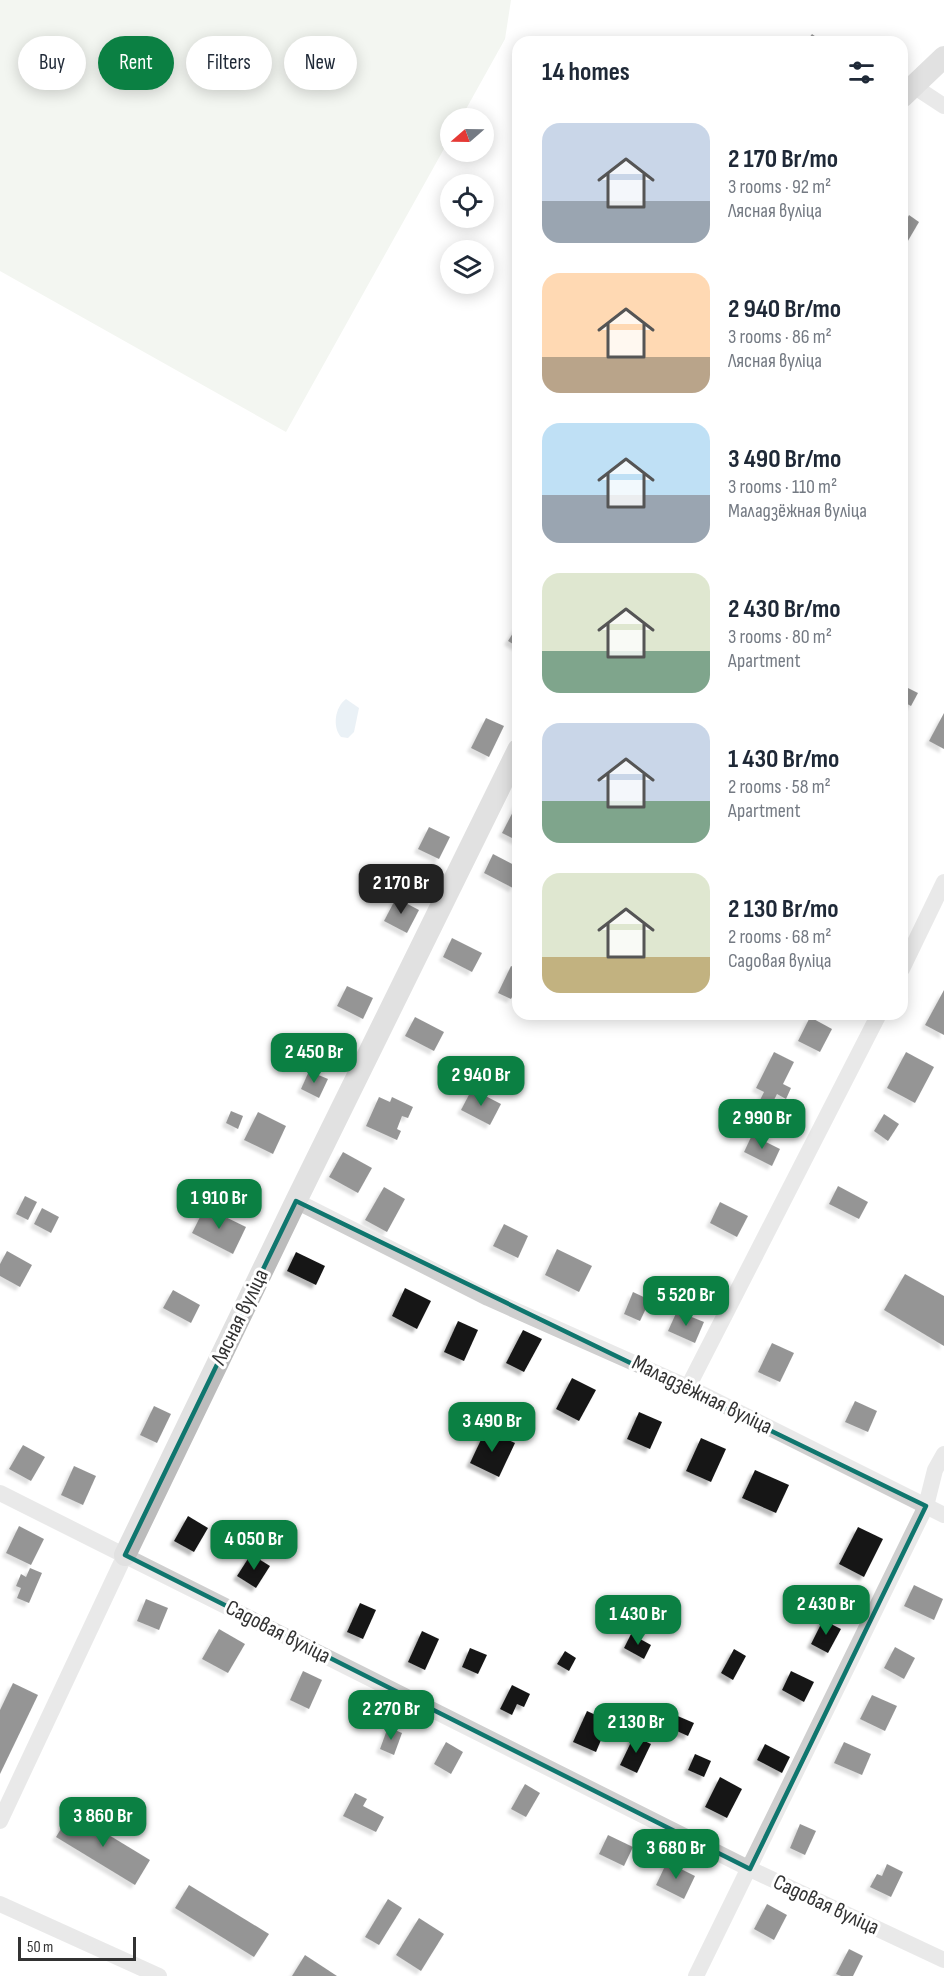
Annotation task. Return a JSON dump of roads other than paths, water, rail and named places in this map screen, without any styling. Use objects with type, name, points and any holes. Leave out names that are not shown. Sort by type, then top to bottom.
[{"type":"street","points":[[908,90],[944,57]]},
{"type":"street","points":[[908,91],[944,106]]},
{"type":"street","name":"Лясная вуліца","points":[[0,1821],[296,1201],[512,762]]},
{"type":"street","points":[[908,957],[944,882]]},
{"type":"street","points":[[688,1387],[876,1020]]},
{"type":"street","name":"Маладзёжная вуліца","points":[[296,1201],[488,1298],[688,1387],[944,1515]]},
{"type":"street","points":[[696,1976],[926,1506],[935,1470],[944,1454]]},
{"type":"street","name":"Садовая вуліца","points":[[0,1493],[750,1869],[944,1960]]},
{"type":"street","points":[[0,1904],[159,1976]]}]
